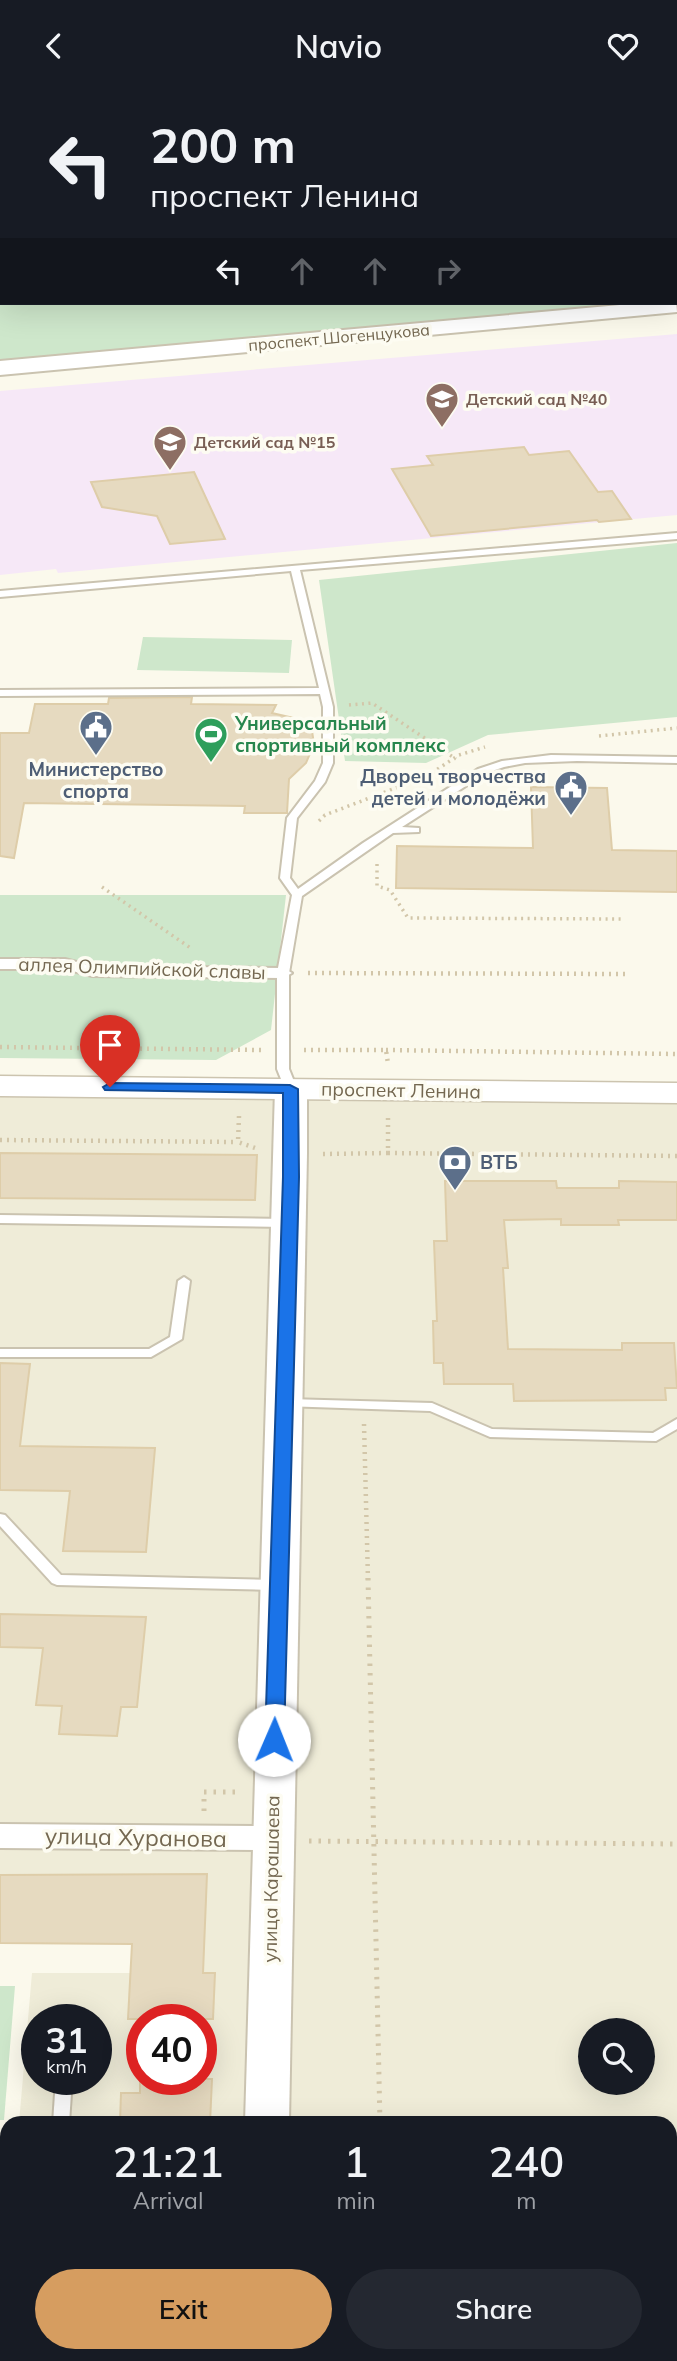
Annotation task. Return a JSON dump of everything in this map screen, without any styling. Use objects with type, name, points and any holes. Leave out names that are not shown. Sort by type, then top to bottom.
[{"type":"main road","name":"проспект Ленина","points":[[0,1086],[677,1093]]},
{"type":"street","name":"проспект Шогенцукова","points":[[0,368],[677,306]]},
{"type":"street","name":"аллея Олимпийской славы","points":[[0,964],[65,964],[92,971],[283,973]]},
{"type":"street","name":"улица Карашаева","points":[[267,2116],[284,1840],[278,1585],[290,1223],[290,1089]]},
{"type":"street","name":"улица Хуранова","points":[[0,1836],[284,1840]]},
{"type":"lane","points":[[0,594],[295,569],[453,552],[677,535]]},
{"type":"lane","points":[[295,569],[328,706],[328,763],[320,782],[292,818],[289,834],[285,878],[297,895]]},
{"type":"lane","points":[[0,694],[324,691]]},
{"type":"lane","points":[[290,1089],[283,1069],[283,973],[297,895],[391,829],[482,771],[530,759],[677,760]]},
{"type":"lane","points":[[446,795],[461,802]]},
{"type":"lane","points":[[391,829],[415,830]]},
{"type":"lane","points":[[0,1219],[290,1223]]},
{"type":"lane","points":[[0,1353],[151,1353],[176,1339],[184,1281]]},
{"type":"lane","points":[[282,1402],[432,1407],[490,1433],[656,1437],[677,1423]]},
{"type":"lane","points":[[0,1518],[57,1580],[278,1585]]},
{"type":"lane","points":[[61,2116],[63,2095]]},
{"type":"path","points":[[328,706],[372,703],[454,758],[482,771]]},
{"type":"path","points":[[377,852],[377,886],[390,890],[408,918],[621,919]]},
{"type":"path","points":[[102,887],[227,974]]},
{"type":"path","points":[[283,973],[625,974]]},
{"type":"path","points":[[0,1047],[269,1050]]},
{"type":"path","points":[[111,1060],[113,1048]]},
{"type":"path","points":[[300,1050],[677,1053]]},
{"type":"path","points":[[386,1050],[388,1068]]},
{"type":"path","points":[[238,1142],[239,1111]]},
{"type":"path","points":[[388,1112],[388,1153]]},
{"type":"path","points":[[0,1140],[238,1142],[261,1150]]},
{"type":"path","points":[[312,1154],[677,1156]]},
{"type":"path","points":[[363,1405],[380,2116]]},
{"type":"path","points":[[204,1815],[204,1792],[252,1791]]},
{"type":"path","points":[[284,1840],[677,1844]]},
{"type":"shaded area","points":[[677,334],[677,515],[58,573],[56,569],[0,575],[0,391]]},
{"type":"shaded area","points":[[0,1086],[677,1093],[677,2116],[20,2116],[21,2095],[112,2095],[112,2004],[29,2004],[32,1973],[203,1973],[206,1874],[0,1875]]},
{"type":"green space","points":[[0,305],[677,306],[0,368]]},
{"type":"green space","points":[[677,543],[677,717],[488,735],[426,763],[345,761],[319,580]]},
{"type":"green space","points":[[143,637],[292,640],[289,673],[137,670]]},
{"type":"green space","points":[[0,895],[286,895],[271,1030],[216,1060],[0,1058]]},
{"type":"green space","points":[[0,1986],[15,1986],[4,2116],[0,2116]]},
{"type":"building","points":[[524,447],[529,455],[569,451],[598,492],[612,491],[631,519],[431,536],[392,469],[433,465],[427,456]]},
{"type":"building","points":[[194,472],[225,539],[170,544],[157,516],[102,507],[91,482]]},
{"type":"building","points":[[192,697],[191,704],[276,705],[272,713],[302,720],[312,731],[314,744],[306,763],[289,779],[287,813],[244,813],[245,806],[24,803],[14,858],[0,856],[0,733],[29,733],[35,704],[108,704],[109,698]]},
{"type":"building","name":"Дворец творчества детей и молодёжи","points":[[531,787],[607,788],[612,850],[677,851],[677,892],[396,888],[397,846],[533,848]]},
{"type":"building","points":[[0,1153],[257,1155],[255,1200],[0,1198]]},
{"type":"building","points":[[445,1181],[556,1181],[557,1188],[619,1188],[619,1181],[677,1182],[677,1220],[618,1220],[619,1225],[561,1225],[561,1219],[504,1220],[508,1268],[503,1268],[508,1349],[622,1350],[622,1343],[674,1343],[677,1388],[665,1388],[666,1400],[514,1401],[513,1384],[444,1384],[443,1363],[434,1363],[433,1321],[437,1321],[434,1241],[447,1241]]},
{"type":"building","points":[[0,1363],[30,1364],[20,1446],[155,1448],[146,1552],[63,1551],[70,1491],[0,1490]]},
{"type":"building","points":[[0,1614],[146,1617],[137,1707],[121,1707],[117,1736],[59,1734],[62,1706],[36,1705],[43,1648],[0,1647]]},
{"type":"building","points":[[207,1874],[203,1973],[215,1973],[214,2004],[129,2004],[132,1944],[0,1943],[0,1875]]},
{"type":"building","points":[[121,2093],[211,2095],[210,2116],[120,2116]]},
{"type":"place","name":"Детский сад №40","points":[[442,429]]},
{"type":"place","name":"Детский сад №15","points":[[170,472]]},
{"type":"place","name":"Министерство спорта","points":[[96,757]]},
{"type":"place","name":"Универсальный спортивный комплекс","points":[[211,764]]},
{"type":"place","name":"Дворец творчества детей и молодёжи","points":[[571,817]]},
{"type":"place","name":"ВТБ","points":[[455,1192]]},
{"type":"route","points":[[110,1087],[290,1089],[292,1153],[282,1402],[274,1740]]}]
